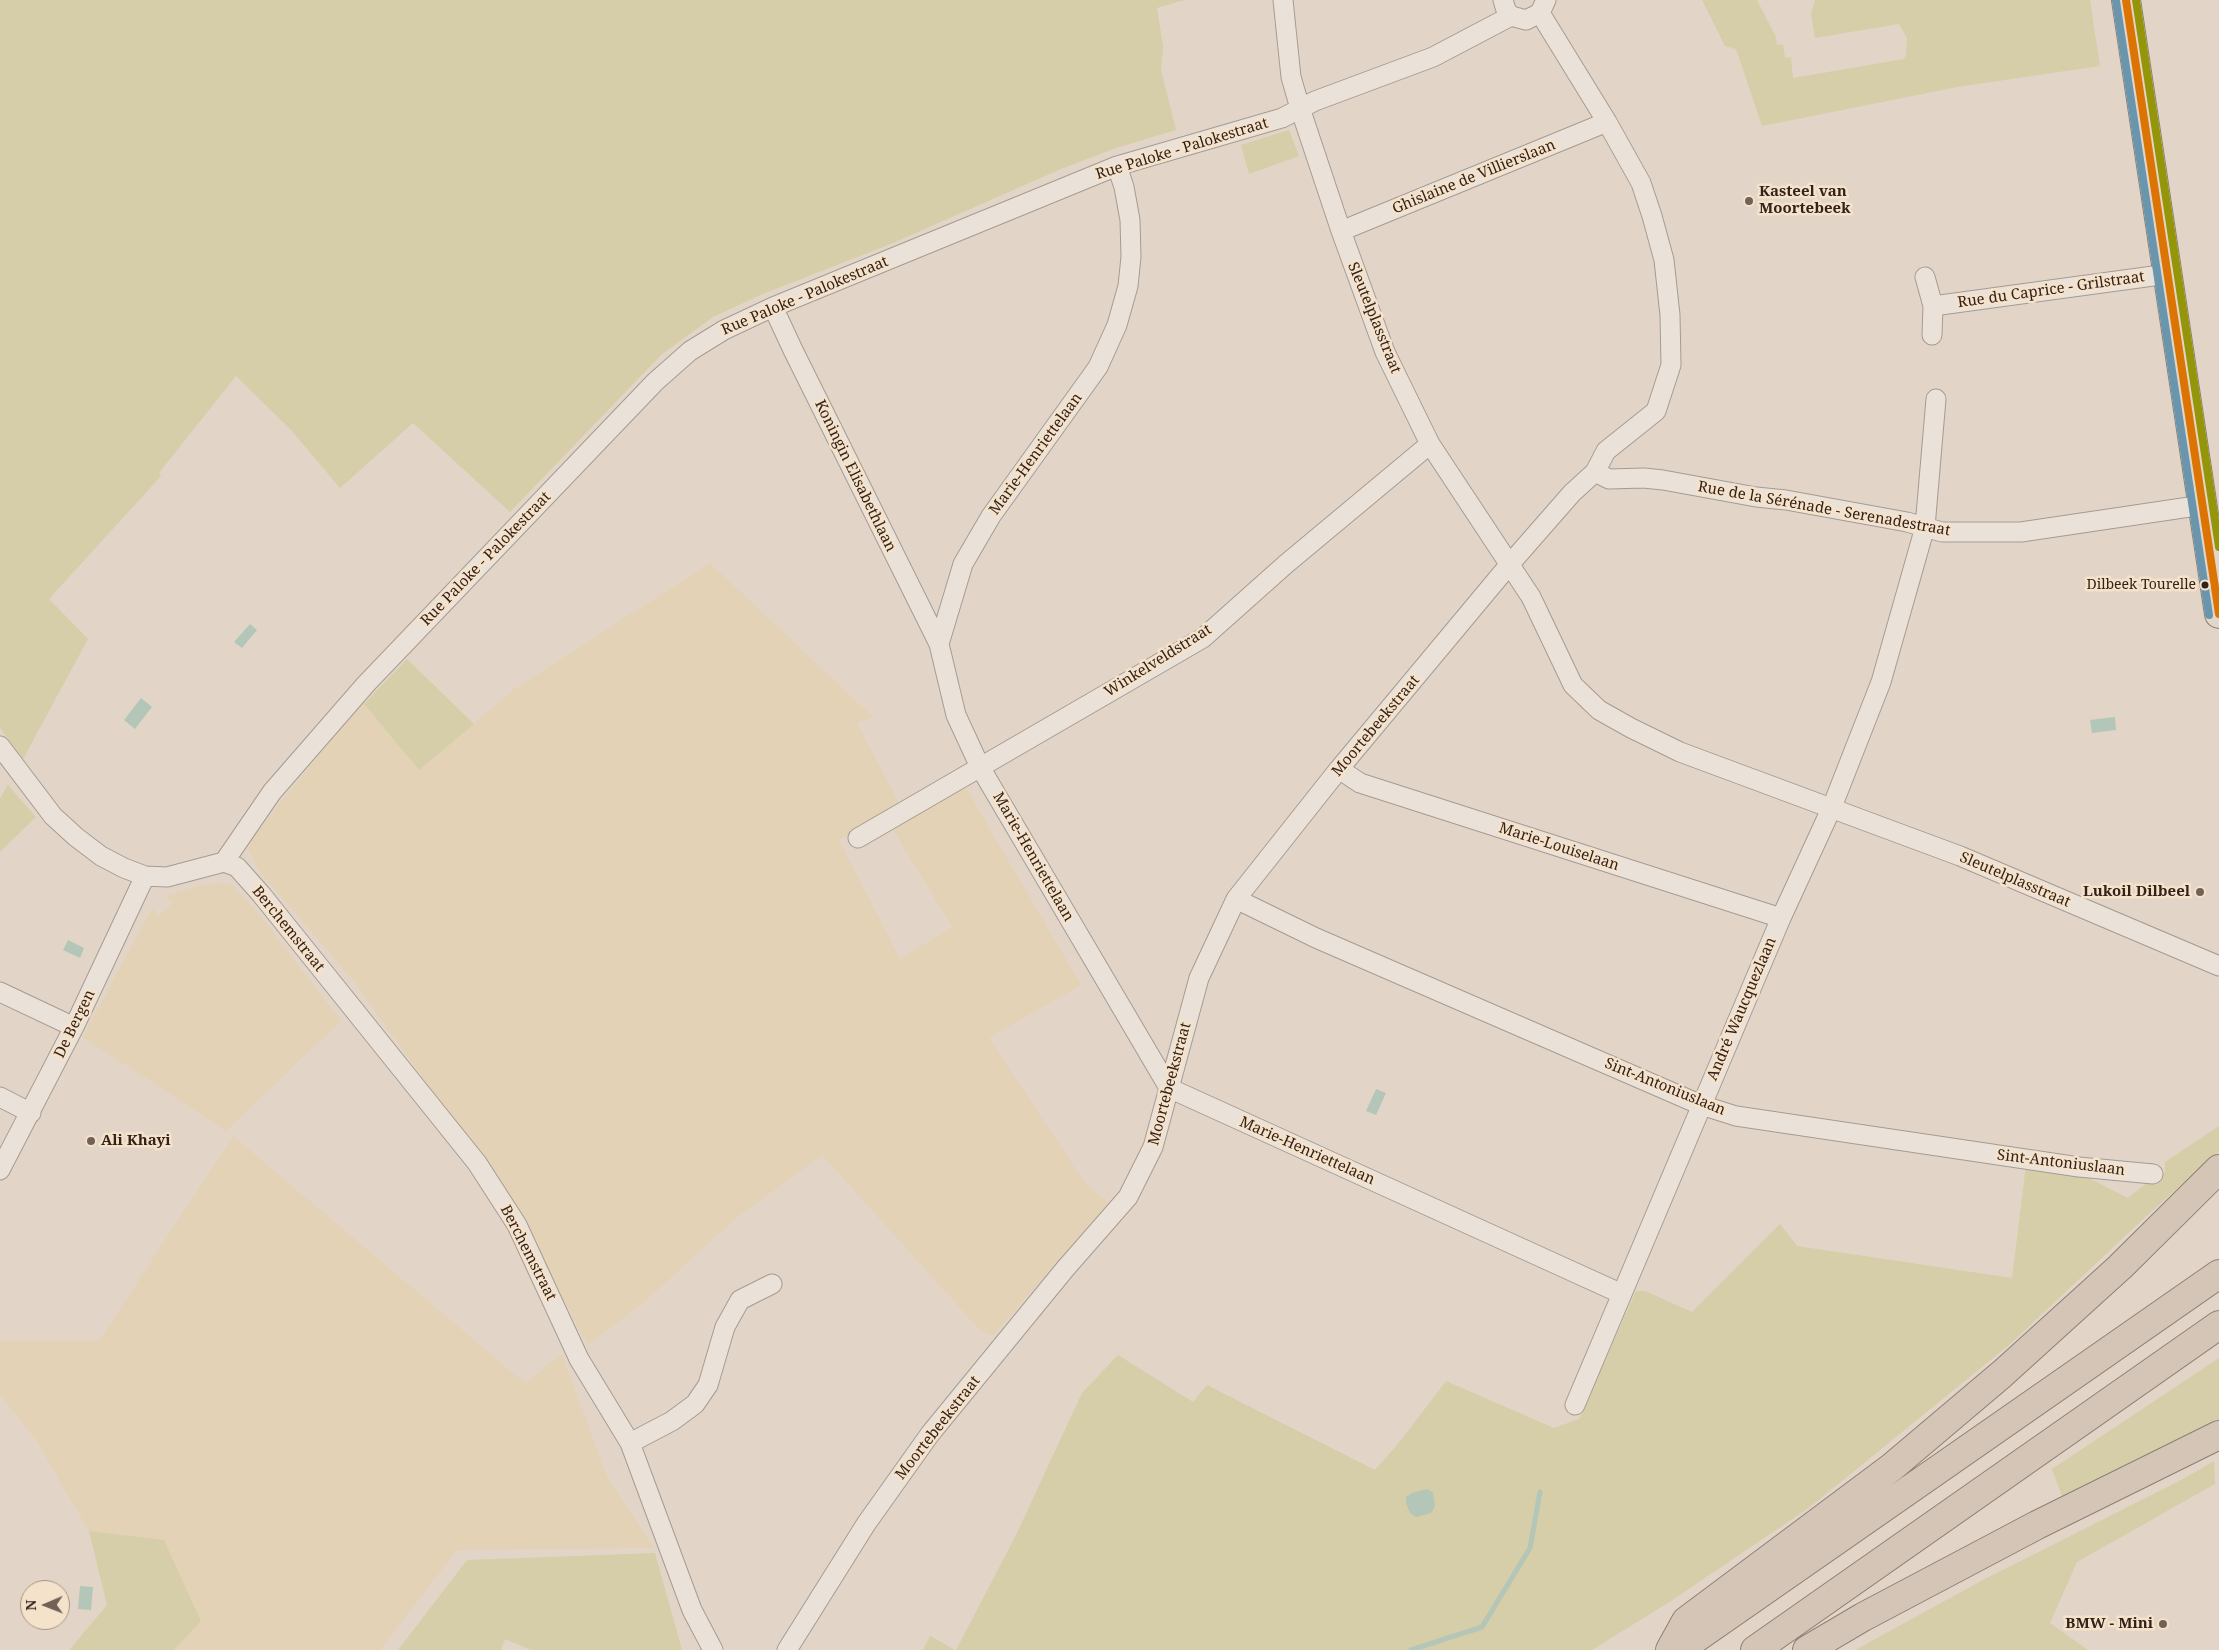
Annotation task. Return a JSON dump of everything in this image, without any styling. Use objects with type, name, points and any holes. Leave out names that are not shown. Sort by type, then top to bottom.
[{"type":"highway","points":[[1670,1650],[1686,1621],[1892,1467],[2002,1374],[2120,1267],[2219,1169]]},
{"type":"highway","points":[[1679,1650],[2219,1274]]},
{"type":"highway","points":[[1755,1650],[2219,1325]]},
{"type":"highway","points":[[2163,1363],[2201,1357],[2219,1346]]},
{"type":"highway","points":[[1807,1650],[1864,1617],[2037,1525],[2219,1435]]},
{"type":"main road","points":[[2126,0],[2219,614]]},
{"type":"street","name":"Sleutelplasstraat","points":[[1282,0],[1291,77],[1300,108],[1341,231],[1385,352],[1430,444],[1531,596],[1573,685],[1599,710],[1680,752],[1894,830],[2219,966]]},
{"type":"street","name":"Rue Paloke - Palokestraat","points":[[224,862],[272,792],[328,726],[655,382],[690,352],[724,330],[774,307],[1117,166],[1272,122],[1300,108],[1433,57],[1507,8],[1526,20],[1543,6]]},
{"type":"street","name":"Moortebeekstraat","points":[[787,1650],[866,1524],[930,1434],[1128,1197],[1153,1147],[1199,978],[1236,899],[1339,769],[1510,565],[1572,493],[1595,472],[1606,451],[1656,412],[1671,365],[1670,315],[1664,260],[1642,182],[1543,6]]},
{"type":"street","name":"Ghislaine de Villierslaan","points":[[1341,231],[1607,122]]},
{"type":"street","name":"Marie-Henriettelaan","points":[[1117,166],[1124,187],[1130,220],[1131,257],[1128,286],[1116,326],[1098,367],[991,516],[963,564],[939,644],[956,715],[980,767],[1168,1088],[1622,1294]]},
{"type":"street","name":"Rue du Caprice - Grilstraat","points":[[1934,306],[2168,274]]},
{"type":"street","points":[[1925,277],[1934,306],[1932,335]]},
{"type":"street","name":"Koningin Elisabethlaan","points":[[774,307],[793,350],[939,644]]},
{"type":"street","name":"André Waucquezlaan","points":[[1575,1405],[1781,918],[1832,807],[1881,682],[1925,527],[1936,399]]},
{"type":"street","name":"Winkelveldstraat","points":[[858,838],[1203,638],[1286,564],[1430,444]]},
{"type":"street","name":"Rue de la Sérénade - Serenadestraat","points":[[1595,472],[1609,479],[1644,478],[1663,480],[1756,497],[1786,500],[1907,522],[1942,532],[2021,532],[2203,505]]},
{"type":"street","points":[[0,746],[53,816],[101,856],[124,868],[144,876],[166,877],[224,862]]},
{"type":"street","name":"Marie-Louiselaan","points":[[1339,769],[1360,783],[1781,918]]},
{"type":"street","name":"Berchemstraat","points":[[224,862],[237,867],[261,894],[477,1163],[517,1225],[579,1359],[630,1443],[692,1610],[713,1650]]},
{"type":"street","name":"De Bergen","points":[[0,1170],[74,1027],[144,876]]},
{"type":"street","name":"Sint-Antoniuslaan","points":[[1236,899],[1316,938],[1701,1105],[1736,1116],[2078,1167],[2153,1174]]},
{"type":"street","points":[[0,992],[74,1027]]},
{"type":"street","points":[[0,1097],[31,1113]]},
{"type":"street","points":[[630,1443],[672,1420],[695,1404],[708,1385],[725,1327],[740,1300],[772,1284]]},
{"type":"shaded area","points":[[0,0],[1185,0],[1157,8],[1163,46],[1161,70],[1176,130],[1116,148],[1061,169],[893,243],[763,294],[713,317],[661,355],[510,512],[413,423],[340,488],[291,430],[236,376],[159,473],[161,476],[49,599],[88,639],[23,759],[0,728]]},
{"type":"shaded area","points":[[1702,0],[1757,0],[1776,37],[1777,45],[1783,44],[1785,58],[1791,57],[1793,78],[1904,59],[1906,55],[1907,38],[1899,24],[1815,38],[1811,13],[1815,0],[2090,0],[2100,66],[1957,87],[1762,126],[1736,49],[1725,46]]},
{"type":"shaded area","points":[[1289,130],[1299,156],[1249,174],[1241,145]]},
{"type":"shaded area","points":[[710,563],[873,717],[857,723],[900,805],[839,840],[900,959],[952,927],[890,825],[966,788],[1081,985],[989,1038],[1085,1183],[1108,1203],[993,1336],[979,1329],[822,1155],[734,1220],[643,1303],[588,1345],[510,1200],[353,980],[259,871],[248,849],[254,835],[362,702],[419,770],[513,690]]},
{"type":"shaded area","points":[[250,624],[257,630],[242,648],[234,642]]},
{"type":"shaded area","points":[[407,659],[474,724],[419,770],[364,704]]},
{"type":"shaded area","points":[[141,698],[152,707],[135,729],[124,720]]},
{"type":"shaded area","points":[[2115,717],[2116,730],[2092,733],[2090,720]]},
{"type":"shaded area","points":[[8,785],[36,817],[0,852],[0,798]]},
{"type":"shaded area","points":[[216,883],[232,885],[260,915],[341,1021],[226,1131],[83,1037],[152,908],[158,916],[172,904],[166,896],[197,886]]},
{"type":"shaded area","points":[[68,940],[84,948],[80,958],[63,950]]},
{"type":"shaded area","points":[[1376,1089],[1386,1093],[1376,1115],[1366,1111]]},
{"type":"shaded area","points":[[2219,1126],[2219,1152],[2153,1210],[2009,1345],[1810,1507],[1671,1601],[1592,1650],[956,1650],[1016,1535],[1082,1393],[1118,1355],[1193,1402],[1207,1385],[1375,1470],[1398,1444],[1446,1381],[1554,1428],[1579,1419],[1636,1291],[1645,1291],[1692,1312],[1780,1224],[1797,1246],[2012,1278],[2026,1165],[2077,1172],[2128,1198],[2153,1178],[2165,1172],[2165,1162]]},
{"type":"shaded area","points":[[233,1136],[525,1383],[562,1354],[607,1476],[654,1548],[457,1550],[380,1650],[174,1650],[201,1621],[164,1540],[89,1531],[34,1437],[0,1395],[0,1341],[99,1341]]},
{"type":"shaded area","points":[[2219,1358],[2219,1423],[2063,1499],[2052,1469]]},
{"type":"shaded area","points":[[2214,1461],[2215,1484],[2077,1562],[2050,1623],[2088,1650],[1855,1650],[1983,1580],[2185,1478]]},
{"type":"shaded area","points":[[1427,1489],[1433,1493],[1435,1506],[1431,1513],[1416,1517],[1410,1513],[1406,1497],[1412,1493]]},
{"type":"shaded area","points":[[89,1531],[164,1540],[201,1621],[174,1650],[69,1650],[107,1605]]},
{"type":"shaded area","points":[[655,1553],[682,1650],[531,1650],[505,1639],[501,1650],[398,1650],[467,1560]]},
{"type":"shaded area","points":[[80,1586],[93,1587],[91,1610],[78,1609]]},
{"type":"shaded area","points":[[930,1636],[955,1650],[923,1650]]},
{"type":"waterway","points":[[1411,1650],[1482,1627],[1530,1548],[1540,1492]]},
{"type":"transit line","points":[[2126,0],[2219,614]]},
{"type":"transit line","points":[[2136,0],[2219,547]]},
{"type":"transit line","points":[[2116,1],[2209,615]]},
{"type":"place","name":"Kasteel van Moortebeek","points":[[1749,201]]},
{"type":"place","name":"Dilbeek Tourelle","points":[[2205,585]]},
{"type":"place","name":"Lukoil Dilbeel","points":[[2200,892]]},
{"type":"place","name":"Ali Khayi","points":[[91,1141]]},
{"type":"place","name":"BMW - Mini","points":[[2163,1624]]}]
